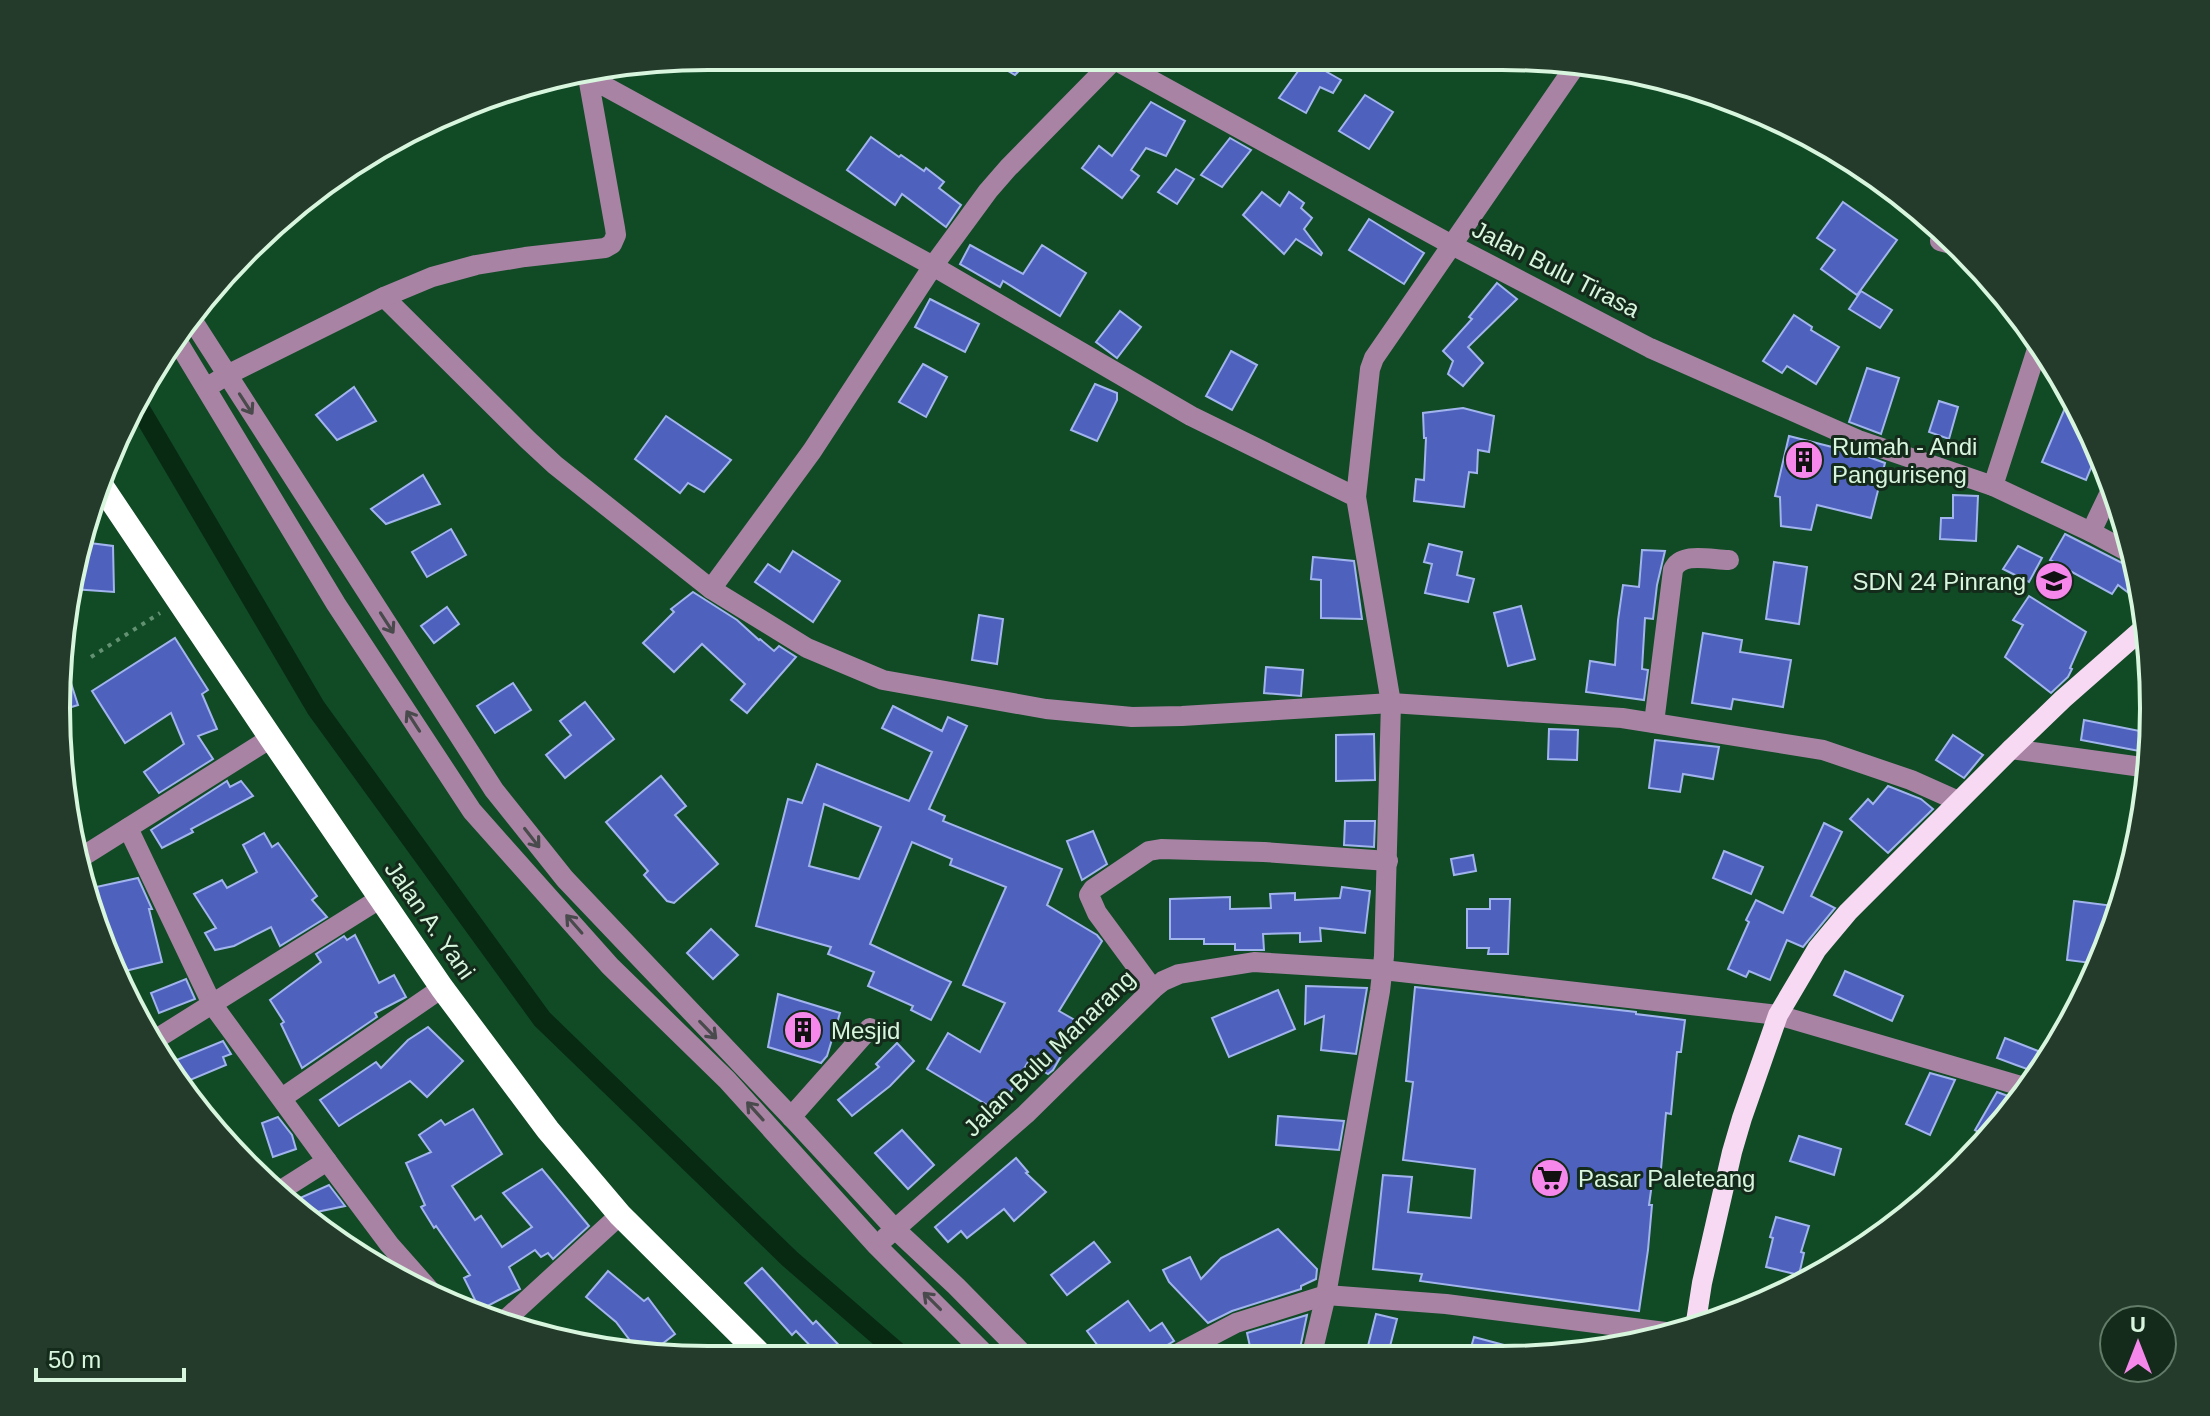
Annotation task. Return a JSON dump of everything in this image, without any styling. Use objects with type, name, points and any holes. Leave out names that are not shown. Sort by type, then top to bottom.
[{"type":"highway","name":"Jalan A. Yani","points":[[107,494],[442,988],[548,1130],[620,1215],[752,1346]]},
{"type":"main road","points":[[1697,1315],[1732,1152],[1778,1015],[1824,938],[2011,749],[2136,635]]},
{"type":"street","points":[[711,589],[812,451],[933,266],[988,191],[1103,70]]},
{"type":"street","name":"Jalan Bulu Tirasa","points":[[1134,70],[1452,245],[1629,337],[1858,440],[1993,486],[2119,547]]},
{"type":"street","points":[[1314,1346],[1326,1295],[1383,970],[1391,703],[1356,497],[1370,369],[1374,358],[1570,74]]},
{"type":"street","points":[[595,80],[933,266],[1191,416],[1356,497]]},
{"type":"street","points":[[206,388],[384,297],[432,277],[476,265],[605,248],[612,244],[616,235],[589,81]]},
{"type":"street","points":[[384,297],[537,449],[711,589],[807,648],[883,680],[1046,709],[1132,717],[1391,703],[1594,716],[1823,750],[1911,780],[1958,801]]},
{"type":"street","points":[[197,327],[494,790],[565,879],[895,1229],[1015,1346]]},
{"type":"street","points":[[182,349],[336,604],[472,811],[610,966],[727,1080],[877,1246],[977,1346]]},
{"type":"street","points":[[1993,486],[2034,358]]},
{"type":"street","points":[[2091,532],[2105,502]]},
{"type":"street","points":[[1654,723],[1673,570],[1684,558],[1729,560]]},
{"type":"street","points":[[87,854],[271,738]]},
{"type":"street","points":[[2011,749],[2137,766]]},
{"type":"street","points":[[128,828],[212,1004],[389,1244],[416,1275]]},
{"type":"street","points":[[1153,989],[1097,913],[1089,895],[1093,889],[1149,851],[1264,852],[1388,861]]},
{"type":"street","points":[[548,894],[565,879]]},
{"type":"street","points":[[161,1036],[381,898]]},
{"type":"street","name":"Jalan Bulu Manarang","points":[[877,1246],[1026,1114],[1163,981],[1179,974],[1254,962],[1383,970],[1778,1015],[2016,1085]]},
{"type":"street","points":[[282,1098],[442,988]]},
{"type":"street","points":[[781,1140],[870,1028]]},
{"type":"street","points":[[286,1187],[327,1161]]},
{"type":"street","points":[[511,1314],[620,1215]]},
{"type":"street","points":[[1192,1346],[1236,1323],[1326,1295],[1446,1304],[1645,1329]]},
{"type":"path","points":[[91,657],[179,601]]},
{"type":"building","points":[[1299,70],[1324,70],[1341,80],[1333,93],[1320,87],[1306,113],[1279,98]]},
{"type":"building","points":[[1365,95],[1393,112],[1369,149],[1339,131]]},
{"type":"building","points":[[1151,102],[1185,121],[1166,156],[1146,148],[1131,170],[1139,176],[1122,198],[1082,168],[1099,146],[1112,156]]},
{"type":"building","points":[[871,137],[899,157],[901,155],[924,171],[926,168],[944,182],[939,188],[961,205],[946,227],[902,194],[895,205],[847,170]]},
{"type":"building","points":[[1230,138],[1251,150],[1222,187],[1201,175]]},
{"type":"building","points":[[1176,169],[1194,179],[1177,204],[1158,192]]},
{"type":"building","points":[[1262,192],[1280,206],[1289,192],[1304,203],[1301,208],[1312,218],[1304,229],[1321,255],[1296,239],[1284,254],[1243,215]]},
{"type":"building","points":[[1843,202],[1897,240],[1857,295],[1821,269],[1835,250],[1817,238]]},
{"type":"building","points":[[1369,219],[1424,253],[1404,284],[1349,250]]},
{"type":"building","points":[[970,245],[1023,274],[1042,245],[1086,273],[1060,316],[1003,281],[1000,287],[960,264]]},
{"type":"building","points":[[1497,283],[1517,299],[1468,347],[1483,363],[1463,386],[1448,374],[1453,361],[1443,351],[1472,319],[1469,317]]},
{"type":"building","points":[[1861,291],[1892,310],[1880,328],[1849,309]]},
{"type":"building","points":[[930,299],[979,324],[965,352],[915,327]]},
{"type":"building","points":[[1120,311],[1141,327],[1117,358],[1096,342]]},
{"type":"building","points":[[1794,315],[1839,347],[1816,384],[1787,366],[1782,373],[1763,361]]},
{"type":"building","points":[[1231,351],[1257,365],[1232,410],[1206,396]]},
{"type":"building","points":[[923,364],[947,377],[926,417],[899,402]]},
{"type":"building","points":[[1867,368],[1899,378],[1881,434],[1849,422]]},
{"type":"building","points":[[1095,384],[1117,393],[1117,400],[1097,441],[1071,430]]},
{"type":"building","points":[[354,387],[376,421],[337,440],[316,415]]},
{"type":"building","points":[[1939,401],[1958,407],[1949,439],[1929,432]]},
{"type":"building","points":[[1463,408],[1494,416],[1489,452],[1478,450],[1477,473],[1469,472],[1464,507],[1414,501],[1416,479],[1424,480],[1426,438],[1423,413]]},
{"type":"building","points":[[2065,408],[2092,466],[2086,480],[2042,462]]},
{"type":"building","points":[[666,416],[731,460],[704,492],[688,483],[680,493],[635,459]]},
{"type":"building","points":[[1789,436],[1841,447],[1885,463],[1871,518],[1817,505],[1811,530],[1781,526],[1780,497],[1775,496]]},
{"type":"building","points":[[423,475],[440,504],[386,524],[371,509]]},
{"type":"building","points":[[1953,495],[1978,496],[1976,541],[1940,539],[1941,518],[1953,518]]},
{"type":"building","points":[[451,529],[466,555],[427,577],[412,552]]},
{"type":"building","points":[[2065,534],[2123,563],[2130,594],[2118,585],[2112,594],[2050,560]]},
{"type":"building","points":[[92,543],[113,546],[114,592],[81,590]]},
{"type":"building","points":[[1429,544],[1462,552],[1457,575],[1474,579],[1468,602],[1425,593],[1432,564],[1424,562]]},
{"type":"building","points":[[2018,546],[2042,558],[2029,582],[2003,569]]},
{"type":"building","points":[[1642,550],[1665,551],[1653,619],[1645,618],[1642,669],[1648,670],[1644,700],[1586,692],[1590,661],[1615,665],[1623,585],[1639,587]]},
{"type":"building","points":[[793,551],[840,581],[813,622],[755,582],[768,564],[780,572]]},
{"type":"building","points":[[1313,557],[1354,561],[1362,619],[1321,618],[1321,580],[1311,579]]},
{"type":"building","points":[[1774,562],[1807,567],[1799,624],[1766,619]]},
{"type":"building","points":[[693,592],[737,620],[774,651],[779,646],[796,657],[747,713],[731,700],[745,684],[702,644],[674,672],[643,643],[674,612],[671,609]]},
{"type":"building","points":[[2029,596],[2086,632],[2068,677],[2051,693],[2005,657],[2023,625],[2013,620]]},
{"type":"building","points":[[1521,606],[1535,659],[1508,666],[1494,613]]},
{"type":"building","points":[[447,607],[459,624],[434,643],[421,626]]},
{"type":"building","points":[[979,615],[1003,619],[997,664],[972,660]]},
{"type":"building","points":[[1703,633],[1742,640],[1740,652],[1791,660],[1783,707],[1733,699],[1731,709],[1692,703]]},
{"type":"building","points":[[175,638],[208,690],[202,694],[217,729],[198,736],[213,759],[159,793],[144,772],[184,744],[171,713],[125,743],[92,691]]},
{"type":"building","points":[[1266,667],[1303,670],[1301,696],[1264,693]]},
{"type":"building","points":[[71,682],[78,705],[70,707]]},
{"type":"building","points":[[513,683],[531,710],[495,733],[477,706]]},
{"type":"building","points":[[585,702],[614,739],[565,778],[546,755],[571,735],[560,721]]},
{"type":"building","points":[[893,706],[942,731],[948,717],[967,726],[929,809],[945,816],[943,821],[1062,869],[1047,905],[1102,941],[1059,1011],[1080,1023],[1053,1070],[1048,1074],[1028,1062],[999,1112],[927,1069],[948,1033],[980,1052],[1005,1003],[963,985],[1006,887],[950,865],[952,859],[912,842],[870,944],[951,982],[931,1020],[911,1010],[913,1006],[868,986],[874,972],[828,954],[831,947],[756,926],[788,799],[802,803],[817,764],[909,801],[932,752],[882,728]],"holes":[[[824,804],[881,827],[859,879],[809,866]]]},
{"type":"building","points":[[2084,720],[2139,731],[2139,751],[2081,740]]},
{"type":"building","points":[[1549,729],[1578,730],[1577,760],[1548,759]]},
{"type":"building","points":[[1374,734],[1375,780],[1336,781],[1336,735]]},
{"type":"building","points":[[1953,735],[1983,755],[1964,778],[1936,760]]},
{"type":"building","points":[[1655,740],[1719,747],[1713,779],[1683,774],[1680,792],[1649,788]]},
{"type":"building","points":[[661,776],[686,806],[675,815],[718,864],[674,903],[667,901],[644,875],[648,871],[606,822]]},
{"type":"building","points":[[227,781],[230,787],[241,781],[253,796],[162,848],[151,830]]},
{"type":"building","points":[[1888,786],[1921,799],[1933,809],[1888,853],[1850,819],[1868,799],[1873,804]]},
{"type":"building","points":[[1345,821],[1375,821],[1374,847],[1344,845]]},
{"type":"building","points":[[1824,823],[1842,832],[1811,896],[1835,908],[1803,947],[1787,940],[1770,980],[1749,971],[1746,977],[1728,969],[1756,900],[1783,913]]},
{"type":"building","points":[[1093,831],[1107,864],[1082,880],[1067,841]]},
{"type":"building","points":[[264,833],[272,847],[278,843],[317,896],[312,900],[327,917],[280,946],[271,927],[234,946],[215,950],[205,933],[216,928],[194,894],[222,880],[227,888],[257,872],[243,845]]},
{"type":"building","points":[[1724,851],[1763,867],[1751,894],[1713,878]]},
{"type":"building","points":[[1473,855],[1476,871],[1454,875],[1451,859]]},
{"type":"building","points":[[138,878],[152,909],[149,909],[162,962],[127,970],[96,887]]},
{"type":"building","points":[[1342,887],[1370,891],[1365,933],[1320,928],[1321,941],[1300,942],[1300,933],[1263,934],[1264,950],[1235,950],[1235,944],[1204,944],[1204,939],[1170,939],[1170,899],[1230,897],[1230,909],[1271,908],[1270,894],[1295,893],[1295,900],[1340,898]]},
{"type":"building","points":[[1490,899],[1510,899],[1508,954],[1488,954],[1489,948],[1467,948],[1467,909],[1490,909]]},
{"type":"building","points":[[2074,901],[2108,905],[2086,962],[2067,960]]},
{"type":"building","points":[[711,929],[738,955],[713,979],[687,953]]},
{"type":"building","points":[[355,935],[379,983],[394,975],[406,997],[375,1013],[377,1017],[302,1068],[281,1024],[284,1022],[270,1000],[321,962],[316,954],[344,936],[347,940]]},
{"type":"building","points":[[1845,971],[1903,996],[1892,1021],[1834,995]]},
{"type":"building","points":[[186,979],[195,999],[159,1013],[151,993]]},
{"type":"building","points":[[1306,986],[1367,988],[1356,1054],[1321,1050],[1324,1016],[1305,1024]]},
{"type":"building","points":[[1415,987],[1685,1020],[1681,1052],[1677,1052],[1671,1114],[1666,1113],[1661,1169],[1654,1169],[1648,1250],[1639,1311],[1420,1281],[1422,1274],[1373,1269],[1383,1175],[1412,1177],[1408,1212],[1471,1218],[1475,1169],[1403,1160],[1413,1082],[1406,1081]]},
{"type":"building","points":[[1278,990],[1295,1029],[1229,1057],[1212,1018]]},
{"type":"building","name":"Mesjid","points":[[778,994],[840,1013],[827,1056],[821,1063],[768,1047]]},
{"type":"building","points":[[428,1027],[463,1061],[427,1097],[410,1081],[339,1126],[320,1100],[376,1062],[381,1068],[408,1040]]},
{"type":"building","points":[[2005,1038],[2039,1051],[2027,1069],[1997,1058]]},
{"type":"building","points":[[223,1041],[231,1054],[223,1057],[226,1065],[191,1080],[177,1060]]},
{"type":"building","points":[[897,1043],[914,1061],[890,1086],[852,1116],[838,1100],[879,1067],[876,1064]]},
{"type":"building","points":[[1930,1073],[1955,1080],[1930,1135],[1906,1124]]},
{"type":"building","points":[[1997,1092],[2008,1096],[1979,1132],[1975,1130]]},
{"type":"building","points":[[473,1109],[502,1154],[452,1186],[475,1220],[481,1216],[502,1247],[532,1227],[503,1193],[542,1169],[589,1226],[553,1259],[548,1253],[541,1257],[535,1250],[509,1267],[520,1289],[488,1306],[476,1302],[464,1278],[470,1275],[421,1207],[425,1205],[406,1163],[431,1152],[419,1135],[441,1120],[445,1125]]},
{"type":"building","points":[[1278,1116],[1344,1121],[1339,1150],[1276,1145]]},
{"type":"building","points":[[278,1117],[292,1135],[296,1149],[273,1157],[262,1123]]},
{"type":"building","points":[[902,1130],[934,1165],[908,1189],[875,1153]]},
{"type":"building","points":[[1799,1136],[1841,1149],[1834,1175],[1790,1161]]},
{"type":"building","points":[[1016,1158],[1026,1173],[1046,1192],[1014,1221],[1004,1209],[967,1238],[961,1231],[948,1242],[935,1227]]},
{"type":"building","points":[[329,1185],[345,1206],[317,1212],[300,1198]]},
{"type":"building","points":[[1776,1217],[1809,1226],[1801,1252],[1804,1253],[1800,1272],[1795,1274],[1766,1267],[1773,1238],[1770,1237]]},
{"type":"building","points":[[1278,1229],[1317,1269],[1316,1279],[1301,1286],[1301,1289],[1232,1311],[1208,1323],[1169,1282],[1163,1270],[1190,1257],[1201,1279],[1221,1258]]},
{"type":"building","points":[[1094,1242],[1110,1262],[1067,1295],[1051,1275]]},
{"type":"building","points":[[762,1268],[813,1324],[816,1321],[840,1346],[810,1346],[796,1331],[792,1335],[745,1283]]},
{"type":"building","points":[[608,1271],[644,1301],[648,1298],[675,1334],[663,1345],[631,1342],[616,1322],[586,1297]]},
{"type":"building","points":[[1128,1301],[1150,1331],[1162,1323],[1174,1341],[1166,1346],[1098,1346],[1087,1331]]},
{"type":"building","points":[[1376,1314],[1397,1319],[1390,1346],[1368,1346]]},
{"type":"building","points":[[1307,1315],[1301,1346],[1250,1346],[1247,1333]]},
{"type":"building","points":[[1474,1337],[1507,1346],[1502,1346],[1471,1346]]},
{"type":"waterway","points":[[143,413],[316,708],[542,1019],[790,1259],[890,1346]]},
{"type":"place","name":"Rumah - Andi Panguriseng","points":[[1804,460]]},
{"type":"place","name":"SDN 24 Pinrang","points":[[2054,581]]},
{"type":"place","name":"Mesjid","points":[[803,1030]]},
{"type":"place","name":"Pasar Paleteang","points":[[1550,1178]]}]
